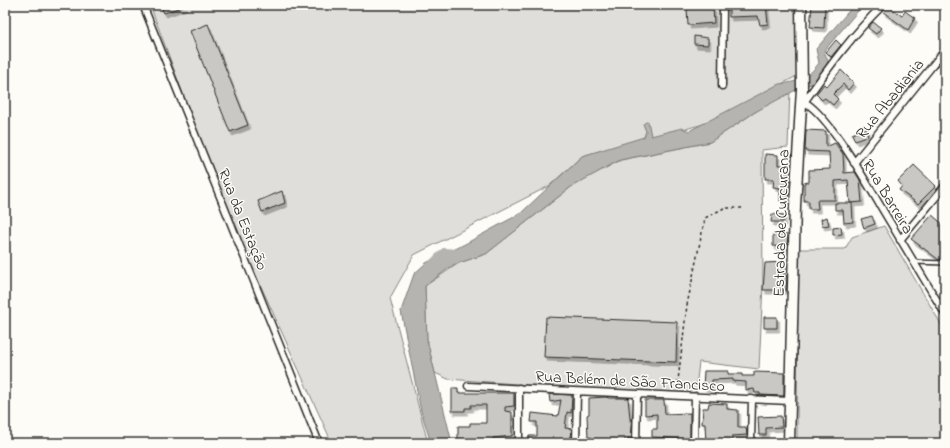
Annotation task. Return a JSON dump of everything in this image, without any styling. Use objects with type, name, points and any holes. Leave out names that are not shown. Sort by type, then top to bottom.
[{"type":"main road","name":"Estrada de Curcurana","points":[[789,443],[796,200],[803,100],[801,5]]},
{"type":"street","name":"Rua da Estação","points":[[143,5],[319,443]]},
{"type":"street","points":[[722,86],[723,5]]},
{"type":"street","points":[[803,100],[866,22],[883,5]]},
{"type":"street","name":"Rua Abadiania","points":[[854,163],[945,50]]},
{"type":"street","name":"Rua Barreira","points":[[803,100],[823,118],[854,163],[945,314]]},
{"type":"street","points":[[900,240],[945,186]]},
{"type":"street","name":"Rua Belém de São Francisco","points":[[468,386],[790,401]]},
{"type":"street","points":[[519,388],[519,443]]},
{"type":"street","points":[[576,443],[577,392]]},
{"type":"street","points":[[636,443],[637,395]]},
{"type":"street","points":[[694,443],[695,397]]},
{"type":"street","points":[[751,443],[752,399]]},
{"type":"lane","points":[[914,262],[945,263]]},
{"type":"path","points":[[676,396],[688,304],[705,218],[724,208],[745,208]]},
{"type":"shaded area","points":[[150,5],[796,5],[797,76],[704,124],[582,156],[549,186],[414,255],[390,298],[428,443],[332,443],[225,207]]},
{"type":"shaded area","points":[[854,5],[863,5],[824,51],[828,61],[824,72],[813,83],[794,91],[755,112],[710,142],[620,160],[571,187],[486,254],[453,265],[425,286],[427,340],[452,443],[431,443],[421,411],[401,311],[414,274],[426,263],[465,244],[521,213],[582,156],[644,137],[646,131],[643,124],[648,121],[651,136],[682,128],[689,131],[779,84],[802,79],[819,63],[816,49]]},
{"type":"shaded area","points":[[790,89],[788,147],[762,150],[763,284],[759,369],[699,362],[695,397],[448,379],[435,373],[427,340],[425,286],[459,263],[486,254],[575,184],[621,160],[710,142]]},
{"type":"shaded area","points":[[884,226],[945,331],[945,443],[797,443],[798,249],[845,249],[852,237]]},
{"type":"building","points":[[160,5],[184,5],[184,6],[164,13]]},
{"type":"building","points":[[729,5],[766,5],[768,24],[760,25],[758,16],[729,17]]},
{"type":"building","points":[[812,5],[825,5],[824,28],[810,27]]},
{"type":"building","points":[[887,5],[902,16],[905,11],[915,18],[908,30],[883,12]]},
{"type":"building","points":[[687,8],[713,8],[714,23],[688,25]]},
{"type":"building","points":[[873,22],[881,28],[876,34],[868,28]]},
{"type":"building","points":[[208,24],[248,125],[230,132],[190,31]]},
{"type":"building","points":[[694,36],[708,38],[708,45],[694,44]]},
{"type":"building","points":[[836,40],[841,45],[831,57],[826,52]]},
{"type":"building","points":[[841,70],[854,83],[848,90],[843,84],[833,94],[838,99],[833,105],[825,98],[822,100],[816,94],[824,84],[827,87]]},
{"type":"building","points":[[866,128],[868,136],[855,141],[852,134]]},
{"type":"building","points":[[806,130],[826,131],[826,147],[835,143],[843,154],[844,173],[855,172],[860,180],[862,202],[850,203],[848,180],[835,181],[835,200],[817,200],[818,209],[809,209],[809,201],[804,201],[804,183],[809,182],[809,170],[830,169],[829,152],[805,151]]},
{"type":"building","points":[[765,154],[778,155],[778,165],[788,165],[788,201],[780,201],[780,188],[773,187],[774,179],[765,179]]},
{"type":"building","points":[[914,165],[936,186],[918,204],[899,190],[902,186],[898,181]]},
{"type":"building","points":[[282,191],[285,203],[262,212],[258,201]]},
{"type":"building","points":[[835,203],[852,203],[853,222],[844,223],[843,210],[835,210]]},
{"type":"building","points":[[772,214],[784,215],[783,222],[771,222]]},
{"type":"building","points":[[932,215],[945,226],[945,251],[939,260],[911,239]]},
{"type":"building","points":[[872,216],[875,224],[864,228],[861,219]]},
{"type":"building","points":[[827,217],[829,225],[822,226],[821,219]]},
{"type":"building","points":[[841,227],[842,234],[833,235],[833,228]]},
{"type":"building","points":[[773,234],[788,235],[787,247],[773,246]]},
{"type":"building","points":[[784,262],[784,276],[787,276],[786,290],[763,290],[765,263]]},
{"type":"building","points":[[546,317],[677,322],[676,362],[544,357]]},
{"type":"building","points":[[764,317],[777,317],[777,328],[764,328]]},
{"type":"building","points":[[704,371],[728,371],[728,374],[742,374],[742,376],[754,376],[754,372],[784,373],[784,396],[760,395],[760,393],[755,393],[754,389],[746,390],[746,382],[733,381],[733,379],[712,380],[712,388],[703,387]]},
{"type":"building","points":[[452,388],[458,388],[458,393],[514,393],[514,406],[505,407],[505,411],[512,412],[512,436],[493,438],[493,443],[482,443],[482,441],[458,439],[458,426],[470,426],[470,423],[486,423],[486,405],[471,405],[471,408],[465,408],[465,411],[452,411]]},
{"type":"building","points":[[549,394],[572,395],[571,413],[567,412],[565,428],[572,429],[570,443],[529,443],[529,436],[537,436],[537,422],[531,422],[532,413],[558,416],[561,400],[550,402]]},
{"type":"building","points":[[589,398],[628,398],[632,438],[625,438],[625,443],[591,443],[591,437],[588,438],[587,415],[589,414]]},
{"type":"building","points":[[645,400],[664,400],[665,414],[690,413],[690,439],[652,437],[652,429],[657,429],[657,414],[645,415]]},
{"type":"building","points":[[709,403],[727,404],[727,409],[738,410],[738,427],[746,427],[747,435],[732,436],[732,440],[721,440],[720,443],[706,443],[705,424],[702,424],[703,408],[708,408]]},
{"type":"building","points":[[781,416],[782,427],[766,428],[766,435],[759,435],[758,417]]},
{"type":"waterway","points":[[433,263],[444,252],[457,253]]}]
